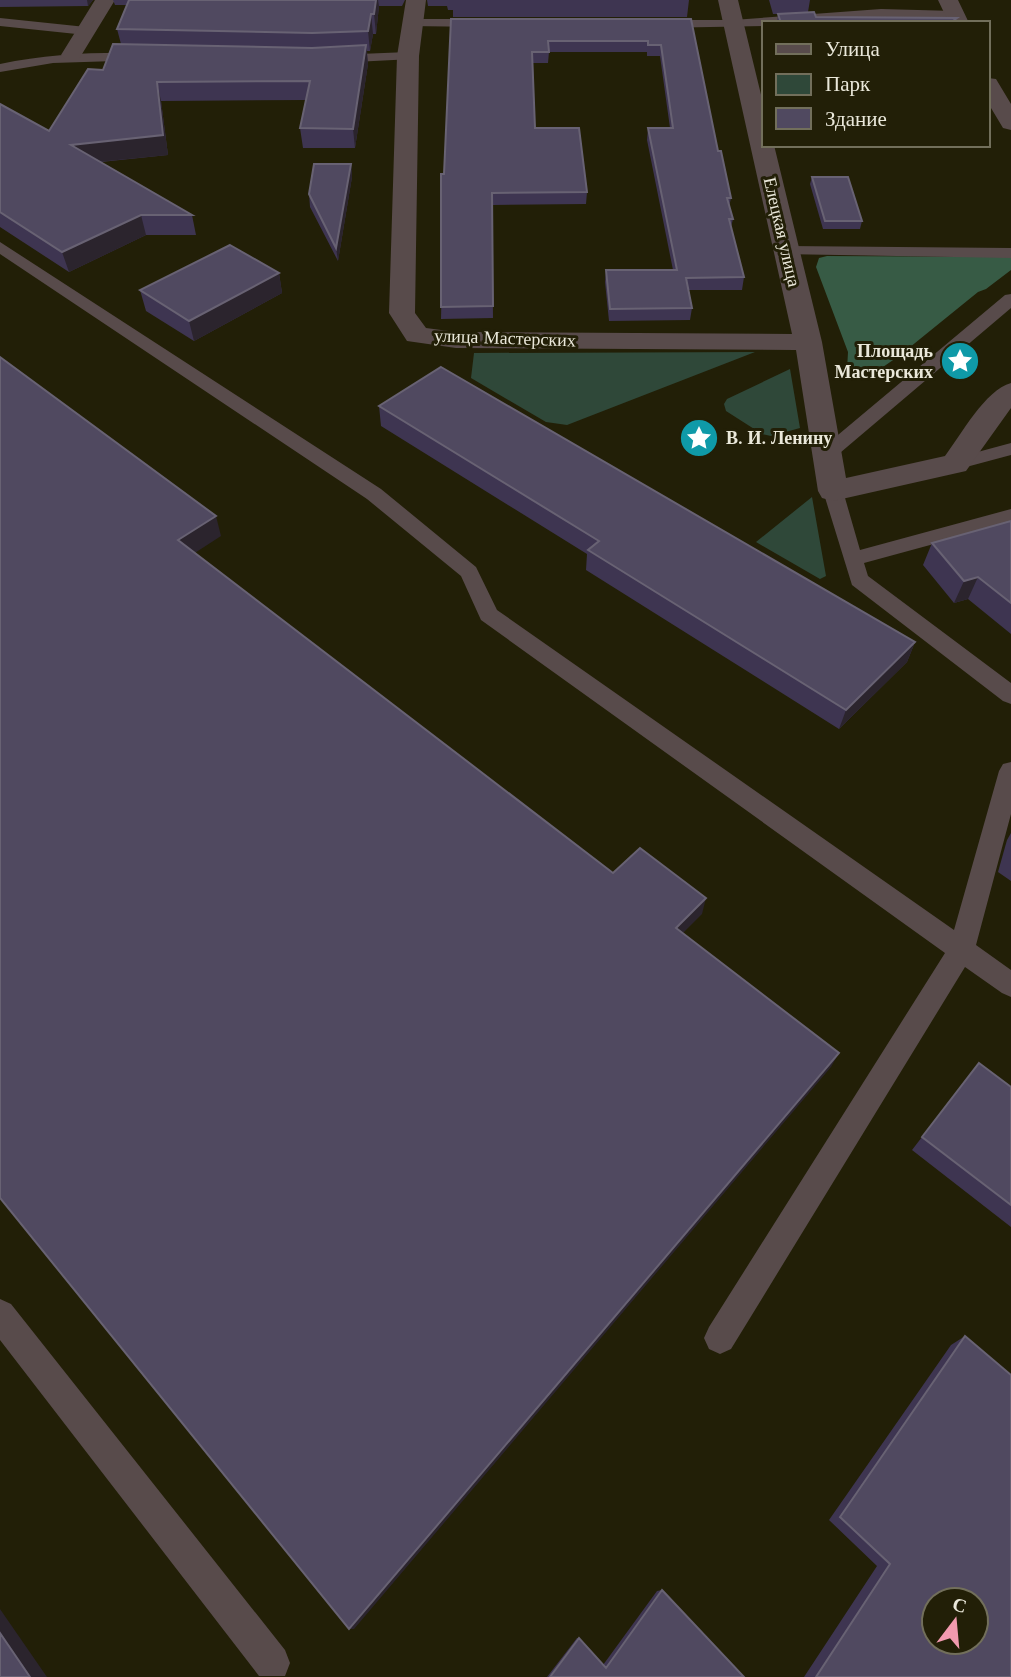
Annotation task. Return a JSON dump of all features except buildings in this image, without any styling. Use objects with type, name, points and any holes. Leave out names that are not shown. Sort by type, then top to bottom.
[{"type":"street","points":[[72,55],[105,0]]},
{"type":"street","name":"Елецкая улица","points":[[728,0],[762,146]]},
{"type":"street","name":"улица Мастерских","points":[[414,12],[408,55],[402,313],[417,335],[456,340],[808,342]]},
{"type":"street","points":[[990,87],[1011,123]]},
{"type":"street","name":"Елецкая улица","points":[[762,147],[808,342],[834,491]]},
{"type":"street","points":[[834,491],[955,464],[1000,402],[1011,392]]},
{"type":"lane","points":[[414,12],[496,23]]},
{"type":"lane","points":[[770,21],[858,14],[954,13]]},
{"type":"lane","points":[[0,22],[86,31]]},
{"type":"lane","points":[[650,24],[762,22]]},
{"type":"lane","points":[[0,68],[34,59],[72,55],[153,57]]},
{"type":"lane","points":[[314,60],[408,55]]},
{"type":"lane","points":[[0,247],[374,494],[469,572],[489,615],[1011,985]]},
{"type":"lane","points":[[787,251],[1011,253]]},
{"type":"lane","points":[[827,454],[1011,299]]},
{"type":"lane","points":[[955,464],[1011,449]]},
{"type":"lane","points":[[834,491],[859,580],[1011,695]]},
{"type":"lane","points":[[853,559],[1011,516]]},
{"type":"lane","points":[[720,1338],[961,951],[1011,771]]},
{"type":"lane","points":[[0,1315],[272,1663]]},
{"type":"green space","points":[[1011,257],[1011,270],[978,292],[899,356],[864,380],[847,370],[848,352],[816,267],[819,258]]},
{"type":"green space","points":[[755,352],[567,425],[546,422],[471,378],[474,353]]},
{"type":"green space","points":[[790,369],[800,428],[771,436],[762,434],[726,411],[724,404],[727,399]]},
{"type":"green space","points":[[812,497],[826,576],[820,579],[756,542]]},
{"type":"place","name":"Площадь Мастерских","points":[[960,361]]},
{"type":"place","name":"В. И. Ленину","points":[[699,438]]}]
